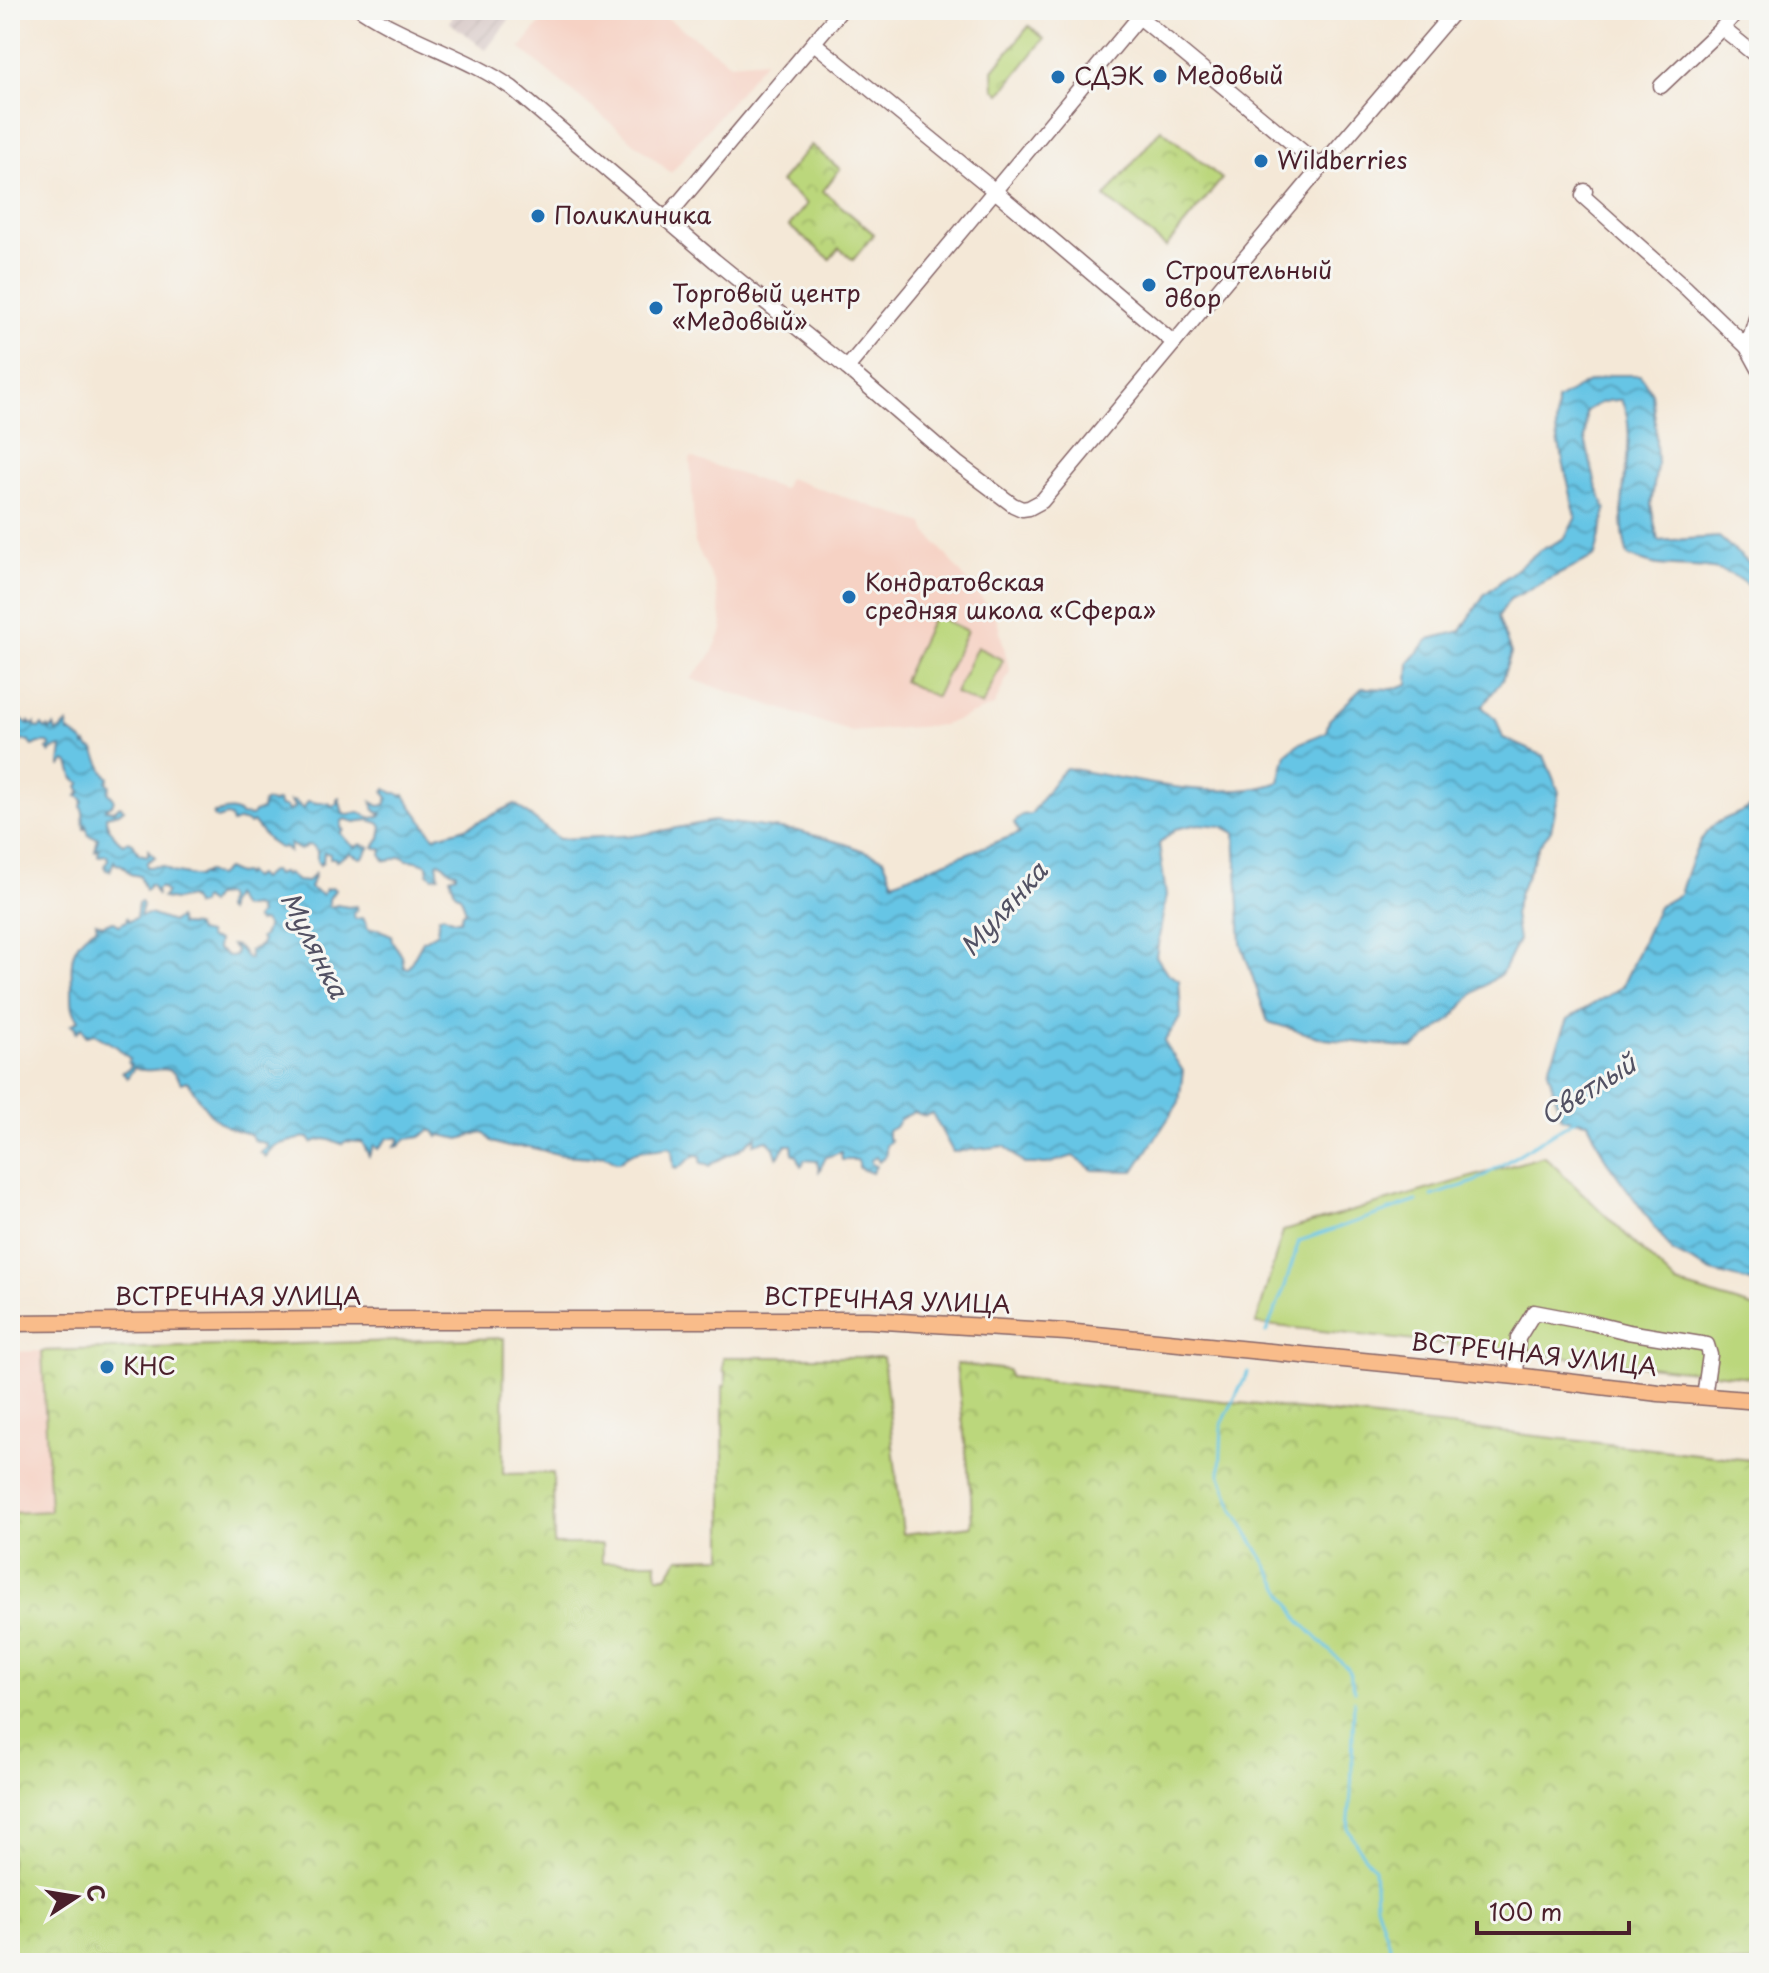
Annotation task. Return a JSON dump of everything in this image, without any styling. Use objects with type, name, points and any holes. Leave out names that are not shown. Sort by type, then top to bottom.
[{"type":"main road","name":"ВСТРЕЧНАЯ УЛИЦА","points":[[10,1323],[868,1320],[1066,1332],[1759,1401]]},
{"type":"street","points":[[362,10],[401,33],[512,88],[957,463],[1003,499],[1022,509],[1042,501],[1455,10]]},
{"type":"street","points":[[666,218],[841,10]]},
{"type":"street","points":[[1661,86],[1738,10]]},
{"type":"street","points":[[847,368],[1139,12],[1321,167]]},
{"type":"street","points":[[1722,28],[1759,58]]},
{"type":"street","points":[[814,43],[1174,343]]},
{"type":"street","points":[[1585,191],[1583,196],[1747,347],[1759,369]]},
{"type":"street","points":[[1747,347],[1759,309]]},
{"type":"street","points":[[1516,1376],[1518,1338],[1534,1312],[1707,1345],[1710,1355],[1704,1397]]},
{"type":"shaded area","points":[[458,10],[509,10],[514,13],[486,50],[449,22]]},
{"type":"shaded area","points":[[551,10],[656,10],[730,63],[766,60],[671,173],[520,48]]},
{"type":"shaded area","name":"Кондратовская средняя школа «Сфера»","points":[[690,457],[783,489],[788,478],[924,524],[927,532],[997,620],[1010,671],[994,706],[943,725],[852,732],[691,679],[711,655],[723,629],[715,584],[695,543]]},
{"type":"shaded area","points":[[42,1351],[50,1511],[10,1513],[10,1352]]},
{"type":"green space","points":[[1029,26],[1044,39],[1000,94],[994,88],[993,70]]},
{"type":"green space","points":[[1161,129],[1222,179],[1166,247],[1105,197]]},
{"type":"green space","points":[[811,145],[840,169],[823,191],[874,234],[853,260],[839,248],[830,259],[789,226],[807,204],[780,182]]},
{"type":"green space","points":[[934,615],[967,631],[936,697],[903,681]]},
{"type":"green space","points":[[977,647],[1003,660],[982,706],[955,693]]},
{"type":"green space","points":[[1544,1156],[1677,1284],[1759,1309],[1759,1378],[1256,1324],[1283,1231]]},
{"type":"green space","points":[[504,1338],[503,1474],[553,1473],[554,1544],[602,1544],[602,1562],[656,1562],[658,1576],[667,1576],[679,1558],[723,1557],[723,1386],[726,1385],[726,1372],[723,1371],[723,1357],[883,1357],[903,1534],[972,1526],[956,1364],[1008,1370],[1009,1377],[1759,1461],[1759,1963],[10,1963],[10,1513],[50,1511],[42,1351]]},
{"type":"water","name":"Мулянка","points":[[1611,375],[1640,375],[1652,393],[1657,465],[1651,505],[1658,541],[1719,537],[1759,572],[1759,595],[1747,584],[1724,572],[1655,564],[1628,556],[1622,518],[1629,434],[1625,411],[1621,400],[1616,400],[1602,402],[1586,411],[1585,439],[1596,485],[1606,510],[1595,556],[1510,599],[1498,617],[1511,653],[1502,680],[1482,707],[1496,719],[1503,738],[1544,756],[1559,792],[1551,830],[1540,844],[1520,892],[1514,914],[1518,940],[1502,973],[1473,994],[1450,1020],[1413,1048],[1325,1039],[1268,1022],[1241,943],[1235,833],[1222,826],[1199,824],[1175,829],[1159,844],[1166,896],[1156,956],[1167,973],[1179,980],[1181,1016],[1164,1042],[1183,1071],[1179,1102],[1134,1171],[1093,1170],[1073,1156],[1047,1164],[1024,1164],[1005,1146],[953,1152],[932,1113],[925,1116],[914,1112],[900,1119],[888,1131],[891,1141],[886,1145],[886,1155],[879,1162],[876,1157],[871,1160],[876,1166],[872,1173],[859,1168],[857,1160],[842,1160],[841,1152],[826,1157],[819,1171],[817,1161],[804,1160],[801,1166],[792,1145],[785,1145],[777,1157],[767,1140],[754,1144],[756,1136],[739,1150],[709,1166],[701,1163],[701,1156],[695,1155],[677,1169],[674,1168],[669,1147],[637,1152],[616,1162],[604,1155],[562,1155],[529,1147],[508,1147],[492,1142],[482,1132],[460,1139],[438,1137],[434,1131],[429,1131],[394,1147],[400,1140],[388,1138],[378,1149],[374,1145],[369,1156],[362,1142],[346,1141],[342,1144],[323,1139],[312,1143],[309,1138],[302,1137],[274,1146],[266,1157],[260,1152],[267,1144],[220,1122],[206,1109],[188,1082],[181,1083],[176,1075],[166,1069],[134,1068],[127,1078],[122,1072],[128,1070],[130,1059],[117,1047],[94,1034],[86,1036],[82,1027],[76,1033],[71,1025],[79,1020],[72,1001],[74,953],[81,939],[97,927],[96,922],[102,925],[113,921],[119,925],[127,918],[129,921],[136,918],[138,903],[141,902],[140,916],[149,914],[172,922],[178,918],[180,925],[195,926],[198,932],[218,941],[217,949],[226,955],[235,956],[236,950],[231,945],[235,945],[248,959],[249,951],[261,945],[260,938],[266,924],[255,919],[259,914],[257,908],[241,908],[233,895],[228,912],[225,910],[225,895],[214,896],[209,904],[204,899],[195,906],[189,897],[175,900],[162,898],[166,892],[160,887],[156,890],[157,896],[151,885],[145,890],[140,876],[130,874],[114,861],[110,871],[106,870],[107,855],[98,856],[99,849],[95,851],[98,838],[89,836],[86,825],[84,830],[83,801],[77,796],[81,792],[78,786],[81,783],[74,779],[69,763],[65,761],[60,764],[62,747],[50,753],[48,743],[33,746],[23,740],[10,749],[10,716],[29,725],[29,722],[32,725],[35,723],[35,727],[39,728],[42,725],[50,730],[54,726],[56,732],[68,723],[68,733],[94,750],[109,778],[108,792],[114,799],[105,810],[114,811],[120,806],[124,809],[106,816],[109,828],[123,844],[128,841],[133,843],[139,854],[148,856],[148,850],[155,857],[147,862],[147,867],[163,866],[172,872],[198,877],[208,872],[218,876],[226,869],[245,876],[247,873],[252,878],[257,875],[261,879],[273,871],[276,875],[282,873],[285,876],[287,873],[297,881],[307,882],[315,873],[310,888],[322,895],[326,889],[333,888],[329,907],[356,906],[357,911],[353,912],[355,919],[363,918],[369,930],[378,929],[391,935],[402,956],[404,968],[408,968],[423,941],[437,932],[439,917],[443,915],[460,920],[466,911],[450,877],[456,872],[440,862],[437,863],[439,876],[433,877],[428,873],[427,865],[419,862],[401,856],[384,860],[382,850],[374,847],[382,827],[369,820],[355,822],[345,819],[341,828],[344,830],[340,833],[353,846],[360,844],[370,847],[363,857],[350,853],[336,861],[324,852],[320,865],[313,846],[308,845],[300,850],[290,844],[289,852],[269,841],[253,822],[249,824],[241,820],[232,823],[230,817],[217,819],[214,813],[231,811],[252,816],[254,812],[262,810],[266,801],[278,801],[279,806],[286,807],[289,812],[295,807],[290,801],[303,809],[308,801],[332,806],[337,804],[339,798],[343,814],[358,812],[375,817],[382,814],[375,811],[372,802],[385,805],[388,798],[383,791],[386,789],[404,795],[434,837],[466,828],[515,804],[559,839],[640,835],[713,821],[798,831],[845,844],[883,858],[893,882],[1020,833],[1014,823],[1022,815],[1031,814],[1066,768],[1203,790],[1256,788],[1279,782],[1286,754],[1298,744],[1326,732],[1329,720],[1362,688],[1393,689],[1408,684],[1409,663],[1429,639],[1461,631],[1484,595],[1539,551],[1565,538],[1576,517],[1556,431],[1557,400],[1587,383]]},
{"type":"water","points":[[1759,800],[1759,1284],[1712,1272],[1673,1252],[1606,1160],[1588,1122],[1561,1118],[1548,1070],[1568,1019],[1622,987],[1658,907],[1680,894],[1702,838],[1714,825]]},
{"type":"waterway","name":"Светлый","points":[[1432,1196],[1474,1182],[1576,1119]]},
{"type":"waterway","name":"Светлый","points":[[1266,1332],[1299,1241],[1417,1201]]},
{"type":"waterway","name":"Светлый","points":[[1248,1372],[1222,1424],[1220,1474],[1234,1510],[1300,1621],[1348,1669],[1355,1691]]},
{"type":"waterway","points":[[1354,1700],[1348,1829],[1374,1868],[1376,1904],[1395,1963]]},
{"type":"place","name":"Медовый","points":[[1160,76]]},
{"type":"place","name":"СДЭК","points":[[1058,77]]},
{"type":"place","name":"Wildberries","points":[[1261,161]]},
{"type":"place","name":"Поликлиника","points":[[538,216]]},
{"type":"place","name":"Строительный двор","points":[[1149,285]]},
{"type":"place","name":"Торговый центр «Медовый»","points":[[656,308]]},
{"type":"place","name":"Кондратовская средняя школа «Сфера»","points":[[849,597]]},
{"type":"place","name":"КНС","points":[[107,1367]]}]
